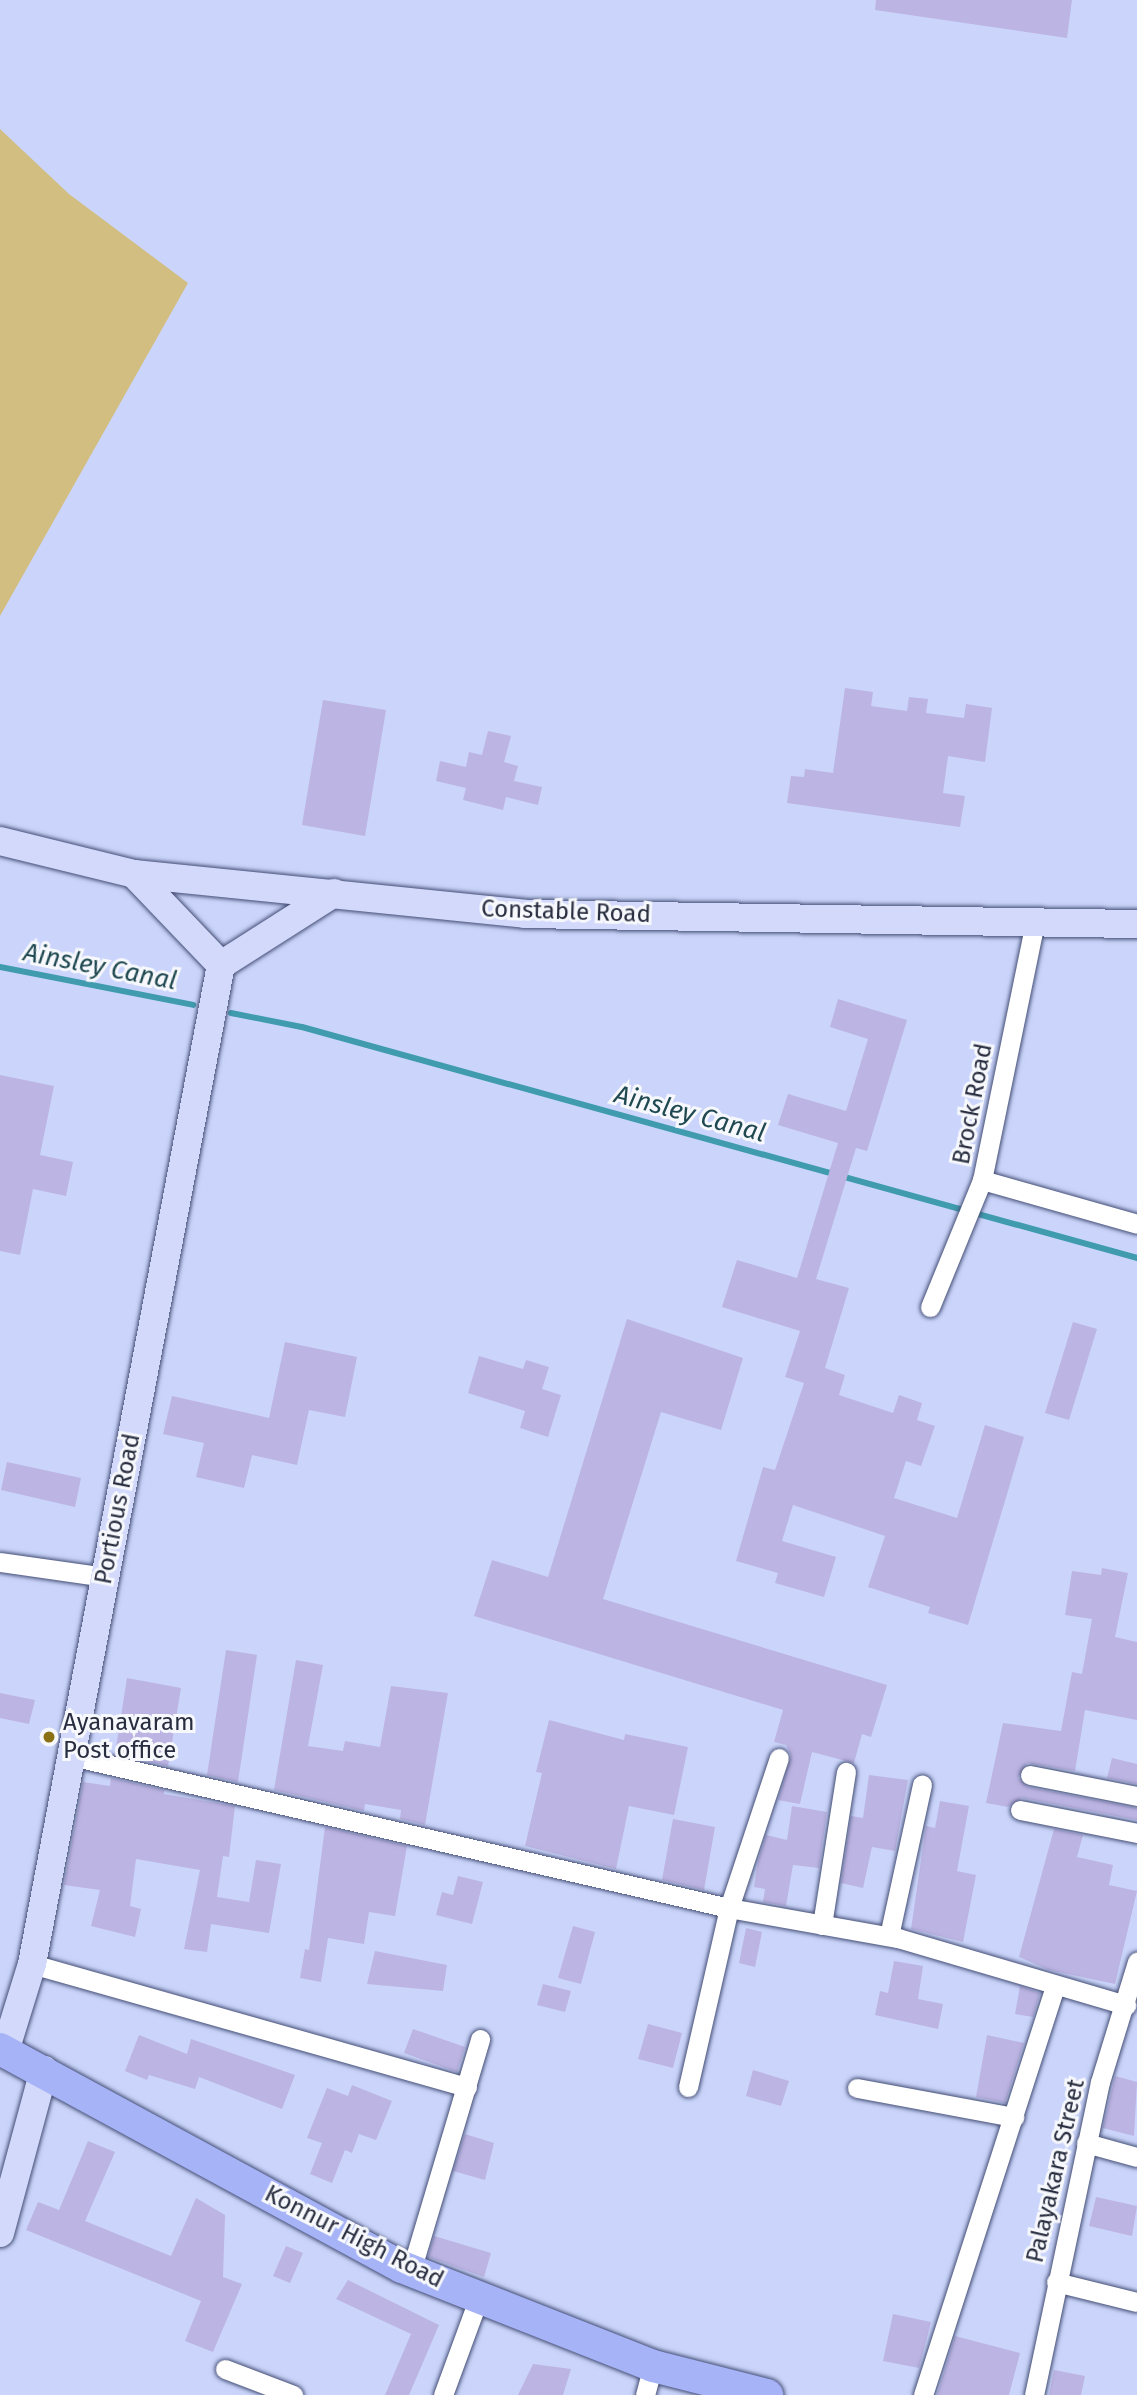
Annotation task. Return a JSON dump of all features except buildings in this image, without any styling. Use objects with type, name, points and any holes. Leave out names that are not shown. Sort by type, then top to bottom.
[{"type":"main road","name":"Constable Road","points":[[0,841],[134,874],[525,914],[1137,924]]},
{"type":"main road","points":[[134,874],[220,965],[334,893]]},
{"type":"main road","name":"Portious Road","points":[[2,2050],[32,1964],[220,965]]},
{"type":"main road","name":"Konnur High Road","points":[[2,2050],[44,2070],[411,2271],[479,2297],[649,2380],[766,2395]]},
{"type":"main road","points":[[0,2233],[44,2070]]},
{"type":"street","name":"Brock Road","points":[[1035,922],[982,1180],[1137,1224]]},
{"type":"street","points":[[930,1307],[982,1180]]},
{"type":"street","points":[[0,1562],[105,1577]]},
{"type":"street","points":[[71,1756],[729,1908],[889,1936],[1055,1987],[1126,2005]]},
{"type":"street","points":[[688,2087],[729,1908],[779,1758]]},
{"type":"street","points":[[822,1925],[846,1772]]},
{"type":"street","points":[[1030,1775],[1137,1796]]},
{"type":"street","points":[[889,1936],[922,1786]]},
{"type":"street","points":[[1020,1810],[1137,1833]]},
{"type":"street","name":"Palayakara Street","points":[[1034,2395],[1100,2082],[1126,2005],[1137,1962]]},
{"type":"street","points":[[32,1964],[467,2087]]},
{"type":"street","points":[[923,2395],[1055,1987]]},
{"type":"street","points":[[411,2271],[480,2039]]},
{"type":"street","points":[[857,2088],[1014,2117]]},
{"type":"street","points":[[1086,2143],[1137,2157]]},
{"type":"street","points":[[1056,2281],[1137,2302]]},
{"type":"street","points":[[443,2395],[479,2297]]},
{"type":"street","points":[[225,2369],[293,2395]]},
{"type":"shaded area","points":[[0,129],[69,194],[188,283],[0,616]]},
{"type":"waterway","name":"Ainsley Canal","points":[[0,967],[193,1005]]},
{"type":"waterway","name":"Ainsley Canal","points":[[231,1013],[302,1027],[1137,1258]]},
{"type":"place","name":"Ayanavaram Post office","points":[[49,1737]]}]
